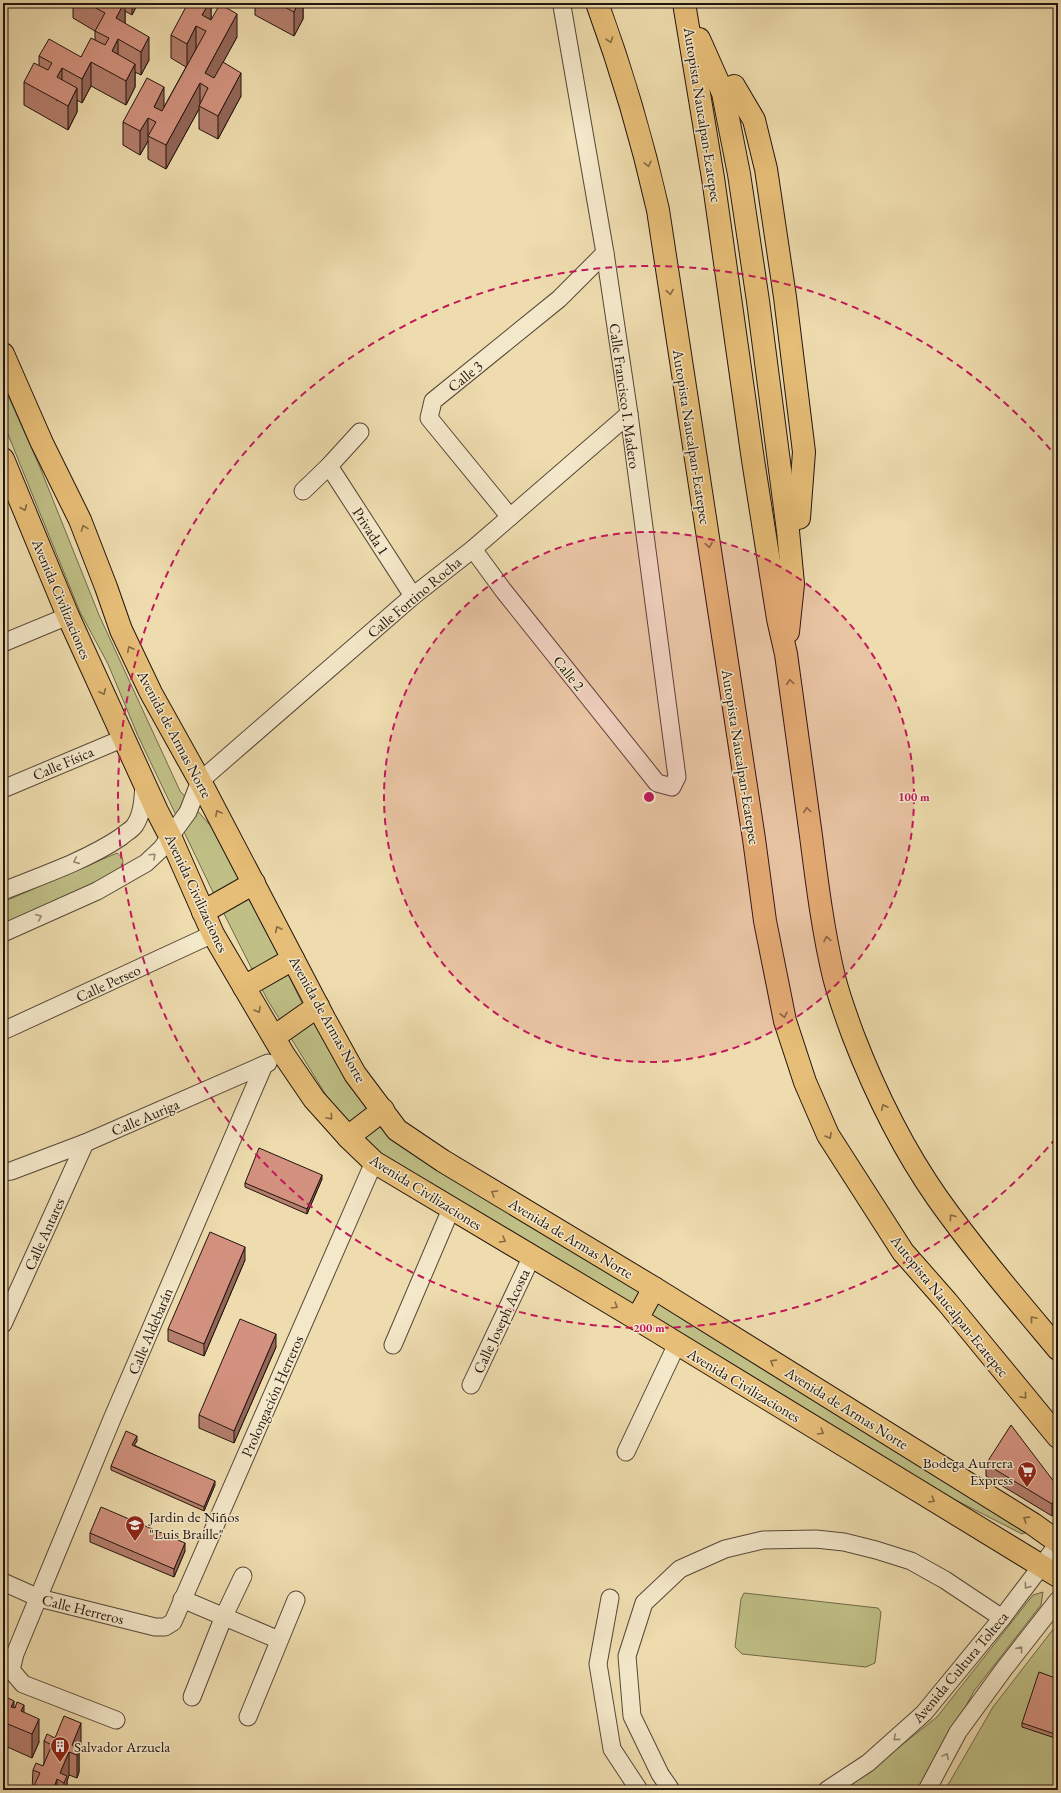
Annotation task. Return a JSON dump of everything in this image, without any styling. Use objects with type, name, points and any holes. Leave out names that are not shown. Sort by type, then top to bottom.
[{"type":"main road","name":"Autopista Naucalpan-Ecatepec","points":[[597,3],[624,81],[643,145],[658,210],[754,839],[765,921],[785,1021],[802,1076],[828,1135],[903,1252],[947,1302],[1058,1437]]},
{"type":"main road","name":"Autopista Naucalpan-Ecatepec","points":[[685,3],[722,93],[739,174],[788,531],[793,584]]},
{"type":"main road","name":"Autopista Naucalpan-Ecatepec","points":[[685,3],[754,120],[768,184],[785,297],[804,452],[786,654]]},
{"type":"main road","name":"Autopista Naucalpan-Ecatepec","points":[[685,3],[716,193],[753,460],[778,619],[786,654],[822,913],[834,977],[860,1053],[894,1126],[938,1198],[1013,1296],[1058,1349]]},
{"type":"main road","name":"Autopista Naucalpan-Ecatepec","points":[[699,39],[727,175],[747,303],[786,606],[786,654]]},
{"type":"main road","name":"Avenida de Armas Norte","points":[[3,354],[42,443],[80,520],[106,587],[120,630],[151,693],[200,781],[355,1074],[397,1130],[443,1161],[654,1288],[1027,1519],[1058,1543]]},
{"type":"main road","name":"Avenida Civilizaciones","points":[[3,459],[9,489],[144,784],[170,836],[213,934],[279,1046],[314,1099],[348,1138],[374,1162],[532,1256],[1050,1571]]},
{"type":"main road","points":[[203,912],[254,883]]},
{"type":"main road","points":[[244,987],[293,959]]},
{"type":"main road","points":[[279,1046],[318,1006]]},
{"type":"main road","points":[[348,1138],[383,1110]]},
{"type":"main road","points":[[636,1319],[654,1288]]},
{"type":"street","name":"Calle Francisco I. Madero","points":[[562,6],[605,253],[628,414],[677,777],[672,788]]},
{"type":"street","name":"Calle 3","points":[[510,517],[429,418],[433,401],[559,299],[605,253]]},
{"type":"street","name":"Calle Fortino Rocha","points":[[200,781],[413,596],[473,549],[628,414]]},
{"type":"street","points":[[302,491],[329,466],[360,432]]},
{"type":"street","name":"Privada 1","points":[[329,466],[413,596]]},
{"type":"street","name":"Calle 2","points":[[473,549],[503,590],[657,783],[672,788]]},
{"type":"street","points":[[3,643],[68,616]]},
{"type":"street","name":"Calle Física","points":[[3,789],[124,738]]},
{"type":"street","points":[[3,933],[97,891],[146,863],[161,849],[188,812],[200,781]]},
{"type":"street","points":[[3,890],[87,856],[111,843],[132,829],[139,817],[143,800],[144,784]]},
{"type":"street","name":"Calle Perseo","points":[[3,1031],[213,934]]},
{"type":"street","name":"Calle Auriga","points":[[3,1172],[11,1172],[85,1143],[264,1065],[279,1046]]},
{"type":"street","name":"Calle Aldebarán","points":[[116,1720],[23,1684],[11,1670],[15,1654],[112,1419],[264,1065]]},
{"type":"street","name":"Calle Antares","points":[[3,1324],[85,1143]]},
{"type":"street","name":"Prolongación Herreros","points":[[165,1627],[173,1622],[374,1162]]},
{"type":"street","points":[[393,1345],[451,1209]]},
{"type":"street","name":"Calle Joseph Acosta","points":[[471,1385],[532,1256]]},
{"type":"street","points":[[626,1452],[677,1344]]},
{"type":"street","points":[[671,1790],[660,1774],[632,1716],[627,1656],[644,1603],[680,1569],[725,1550],[763,1540],[816,1539],[844,1542],[911,1561],[945,1580],[1002,1618]]},
{"type":"street","name":"Avenida Cultura Tolteca","points":[[827,1790],[868,1763],[924,1713],[1002,1618],[1050,1571],[1058,1543]]},
{"type":"street","points":[[192,1697],[224,1616],[243,1576]]},
{"type":"street","name":"Calle Herreros","points":[[3,1582],[38,1598],[155,1626],[165,1627]]},
{"type":"street","points":[[610,1598],[598,1664],[612,1749],[639,1790]]},
{"type":"street","points":[[182,1599],[279,1640]]},
{"type":"street","points":[[248,1718],[296,1600]]},
{"type":"street","points":[[928,1790],[958,1732],[1004,1669],[1058,1600]]},
{"type":"green space","points":[[3,384],[39,465],[99,615],[180,791],[223,840],[301,1001],[351,1083],[542,1229],[1025,1531],[1025,1533],[1022,1534],[936,1490],[376,1154],[329,1100],[267,999],[211,888],[138,736],[108,664],[80,612],[3,422]]},
{"type":"green space","points":[[117,853],[123,860],[121,869],[93,885],[3,924],[3,902]]},
{"type":"green space","points":[[1043,1592],[1041,1605],[974,1691],[920,1790],[845,1790],[937,1717],[1033,1595]]},
{"type":"green space","points":[[744,1593],[878,1608],[881,1612],[875,1663],[866,1667],[742,1654],[735,1647],[741,1599]]},
{"type":"green space","points":[[1058,1623],[1058,1790],[945,1790],[993,1707]]},
{"type":"building","points":[[87,3],[124,3],[116,18],[149,37],[141,52],[118,39],[112,51],[135,64],[126,81],[91,62],[82,79],[62,68],[57,77],[77,88],[68,106],[24,82],[34,63],[48,70],[52,63],[39,56],[49,39],[81,57],[91,38],[105,45],[109,38],[95,31],[105,13]]},
{"type":"building","points":[[188,3],[209,3],[202,15],[211,20],[220,4],[237,14],[205,73],[214,78],[223,62],[241,73],[218,116],[199,106],[208,88],[200,83],[166,145],[148,136],[156,122],[148,118],[140,131],[123,122],[147,78],[164,87],[154,107],[162,111],[206,31],[196,26],[187,44],[171,35]]},
{"type":"building","points":[[277,3],[298,3],[294,12]]},
{"type":"building","points":[[259,1148],[322,1175],[307,1209],[245,1183]]},
{"type":"building","points":[[210,1232],[245,1247],[204,1344],[168,1329]]},
{"type":"building","points":[[240,1319],[276,1334],[234,1431],[199,1415]]},
{"type":"building","name":"Bodega Aurrera Express","points":[[1011,1425],[1058,1487],[1058,1493],[1052,1504],[986,1464]]},
{"type":"building","points":[[126,1431],[137,1436],[132,1445],[215,1481],[204,1507],[111,1466]]},
{"type":"building","points":[[101,1507],[185,1543],[174,1569],[90,1533]]},
{"type":"building","points":[[1039,1672],[1058,1679],[1058,1735],[1022,1723]]},
{"type":"building","points":[[8,1698],[14,1701],[11,1707],[15,1708],[17,1702],[24,1705],[21,1711],[39,1719],[32,1734],[3,1722],[3,1703],[5,1704]]},
{"type":"building","points":[[64,1716],[81,1723],[72,1745],[79,1749],[77,1755],[69,1752],[60,1773],[67,1776],[64,1783],[57,1779],[53,1790],[32,1790],[40,1773],[33,1770],[36,1763],[43,1766],[52,1745],[44,1741],[47,1734],[55,1738]]},
{"type":"place","name":"Bodega Aurrera Express","points":[[1027,1488]]},
{"type":"place","name":"Jardin de Niños \"Luis Braille\"","points":[[135,1542]]},
{"type":"place","name":"Salvador Arzuela","points":[[60,1763]]}]
